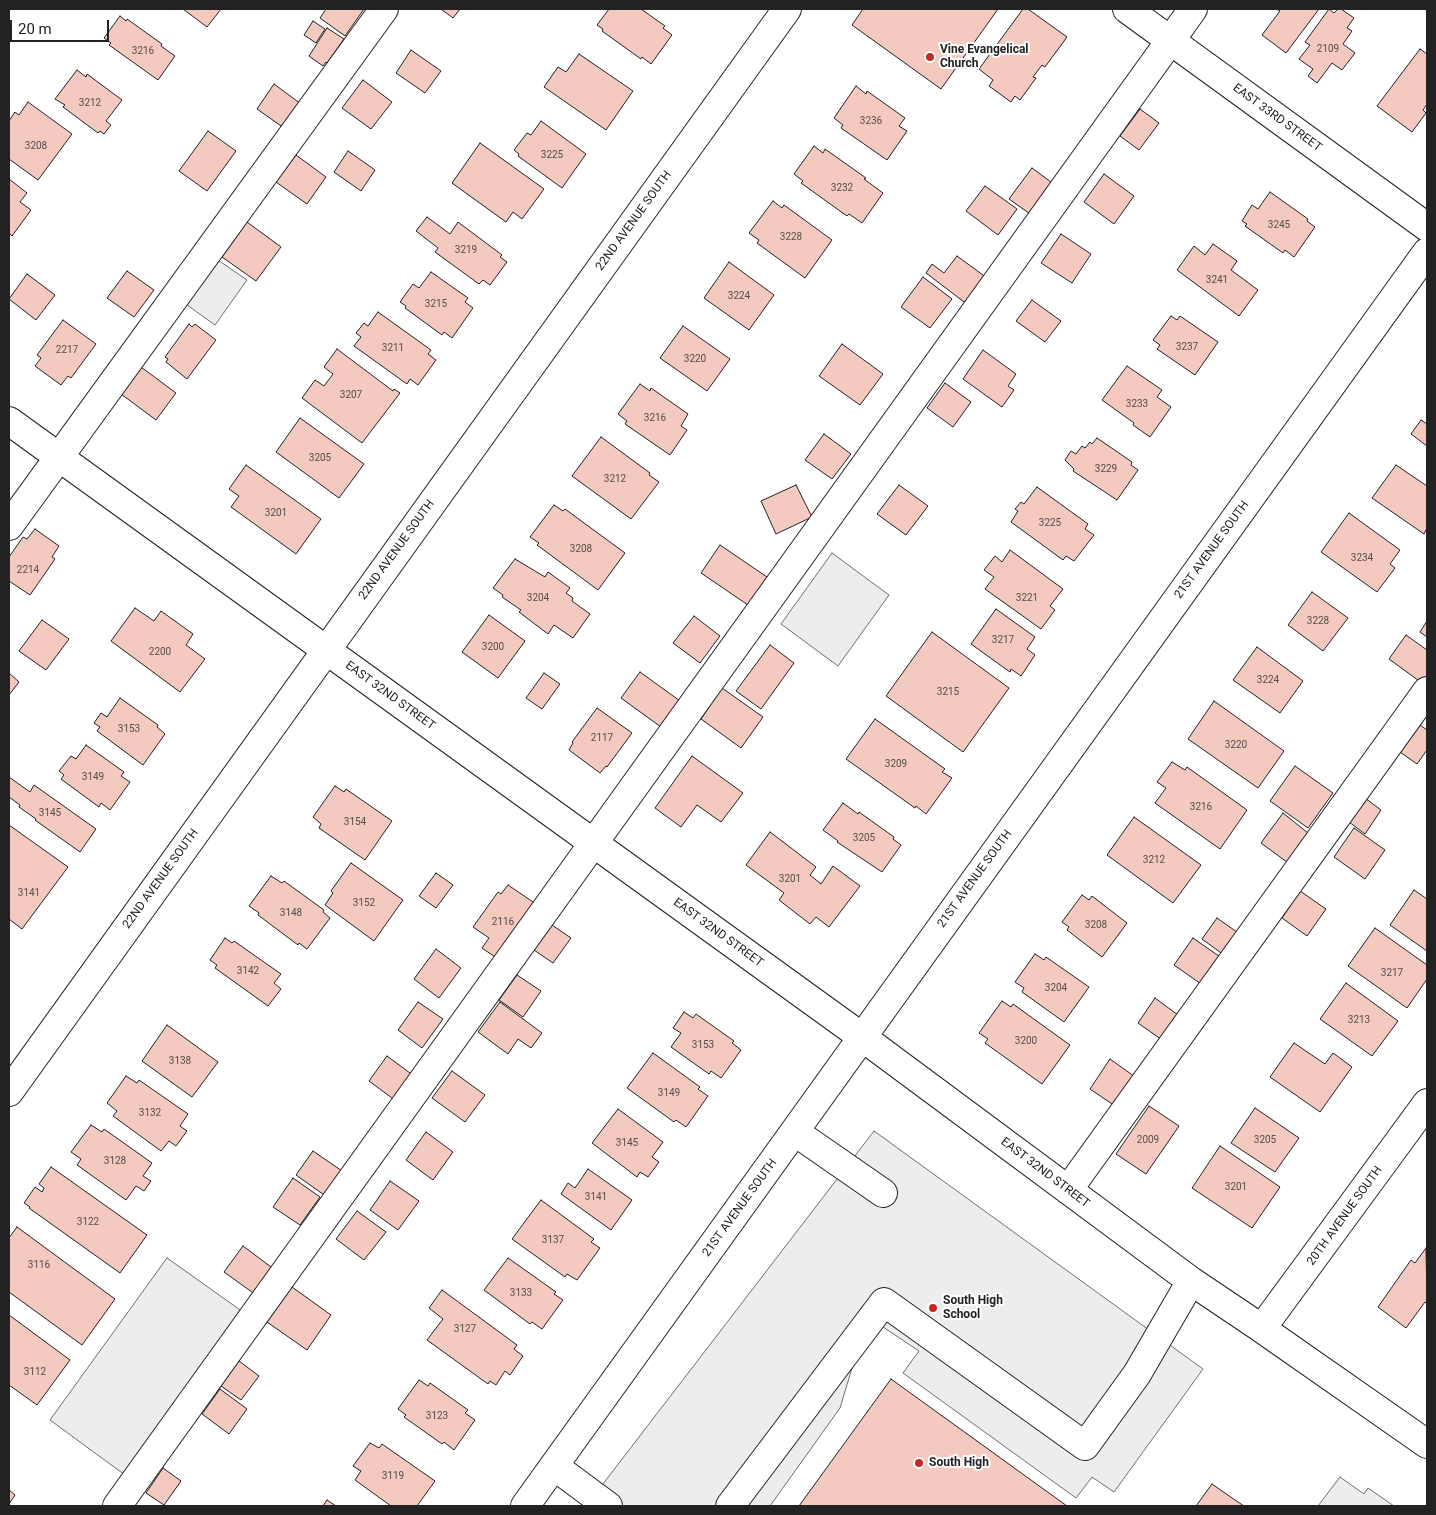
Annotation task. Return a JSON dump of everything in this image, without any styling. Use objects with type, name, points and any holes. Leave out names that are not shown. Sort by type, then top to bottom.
[{"type":"street","points":[[9,526],[384,9]]},
{"type":"street","name":"22ND AVENUE SOUTH","points":[[9,1092],[787,9]]},
{"type":"street","name":"EAST 33RD STREET","points":[[1127,9],[1427,227]]},
{"type":"street","points":[[117,1506],[1193,9]]},
{"type":"street","name":"21ST AVENUE SOUTH","points":[[525,1506],[1427,252]]},
{"type":"street","name":"EAST 32ND STREET","points":[[9,421],[326,649],[592,844],[862,1036],[1191,1281],[1262,1328],[1427,1444]]},
{"type":"street","points":[[1068,1190],[1427,691]]},
{"type":"street","name":"20TH AVENUE SOUTH","points":[[1262,1328],[1427,1103]]},
{"type":"street","points":[[795,1132],[883,1193]]},
{"type":"street","points":[[730,1506],[884,1302],[1084,1446],[1137,1374],[1191,1281]]},
{"type":"street","points":[[554,1466],[608,1506]]},
{"type":"shaded area","points":[[218,260],[247,280],[215,325],[187,305]]},
{"type":"shaded area","points":[[832,553],[889,595],[838,666],[781,624]]},
{"type":"shaded area","name":"South High School","points":[[874,1131],[1203,1369],[1114,1492],[1092,1477],[1076,1498],[903,1373],[919,1351],[880,1325],[855,1358],[840,1408],[770,1506],[586,1506]]},
{"type":"shaded area","points":[[167,1258],[243,1312],[125,1475],[50,1420]]},
{"type":"shaded area","points":[[1340,1477],[1364,1494],[1368,1488],[1394,1506],[1318,1506]]},
{"type":"building","points":[[183,9],[221,9],[207,27]]},
{"type":"building","points":[[326,9],[364,9],[345,36],[320,18]]},
{"type":"building","points":[[441,9],[460,9],[453,18]]},
{"type":"building","points":[[609,9],[641,9],[665,26],[663,28],[672,35],[651,64],[602,31],[603,29],[597,25]]},
{"type":"building","name":"Vine Evangelical Church","points":[[863,9],[998,9],[941,89],[852,25]]},
{"type":"building","points":[[1023,9],[1028,9],[1067,37],[1045,67],[1042,65],[1033,77],[1036,78],[1020,100],[1015,96],[1011,102],[989,86],[993,80],[979,69]]},
{"type":"building","points":[[1276,9],[1319,9],[1286,53],[1262,35],[1280,11]]},
{"type":"building","points":[[1329,9],[1334,13],[1341,9],[1354,18],[1347,28],[1352,31],[1343,44],[1355,53],[1342,70],[1332,63],[1317,83],[1308,76],[1313,69],[1299,59],[1310,45],[1305,42]]},
{"type":"building","points":[[120,16],[162,44],[161,46],[175,56],[158,80],[109,45],[111,43],[104,38]]},
{"type":"building","points":[[313,21],[325,29],[316,43],[304,35]]},
{"type":"building","points":[[327,28],[344,39],[323,66],[309,56]]},
{"type":"building","points":[[1420,49],[1427,54],[1427,104],[1423,110],[1426,113],[1412,132],[1377,106]]},
{"type":"building","points":[[411,50],[441,71],[425,93],[396,73]]},
{"type":"building","points":[[579,54],[633,91],[606,130],[544,87],[558,67],[566,72]]},
{"type":"building","points":[[77,70],[86,77],[87,74],[122,100],[106,121],[111,125],[104,134],[100,131],[98,133],[55,99]]},
{"type":"building","points":[[363,80],[392,102],[371,129],[342,108]]},
{"type":"building","points":[[274,84],[301,104],[284,128],[257,109]]},
{"type":"building","points":[[856,86],[866,94],[867,91],[905,118],[899,126],[907,131],[887,160],[841,128],[843,125],[834,118]]},
{"type":"building","points":[[28,102],[72,134],[38,180],[9,159],[9,121],[15,112],[19,115]]},
{"type":"building","points":[[1140,109],[1159,123],[1139,150],[1120,136]]},
{"type":"building","points":[[541,121],[586,154],[562,188],[518,156],[519,154],[514,150],[527,133],[531,135]]},
{"type":"building","points":[[208,131],[236,151],[207,191],[179,171]]},
{"type":"building","points":[[480,143],[544,189],[522,219],[513,212],[506,222],[452,183]]},
{"type":"building","points":[[814,146],[823,153],[825,149],[866,178],[864,179],[883,193],[862,223],[849,214],[847,216],[801,183],[803,181],[794,174]]},
{"type":"building","points":[[348,151],[375,170],[361,191],[334,172]]},
{"type":"building","points":[[296,155],[326,177],[307,204],[276,182]]},
{"type":"building","points":[[1032,168],[1055,185],[1033,216],[1009,199]]},
{"type":"building","points":[[1104,174],[1134,196],[1114,224],[1084,202]]},
{"type":"building","points":[[9,179],[27,193],[20,202],[31,210],[12,236],[9,233]]},
{"type":"building","points":[[985,186],[1017,209],[998,235],[966,211]]},
{"type":"building","points":[[1270,192],[1308,219],[1307,221],[1315,227],[1294,257],[1285,250],[1283,253],[1245,226],[1247,224],[1242,221],[1252,205],[1258,209]]},
{"type":"building","points":[[773,201],[782,208],[784,205],[832,240],[805,278],[757,243],[759,240],[749,233]]},
{"type":"building","points":[[427,217],[450,234],[458,222],[502,255],[500,257],[507,262],[490,285],[483,280],[479,284],[435,252],[438,248],[416,231]]},
{"type":"building","points":[[247,222],[281,247],[256,281],[222,257]]},
{"type":"building","points":[[1061,234],[1091,254],[1072,283],[1041,263]]},
{"type":"building","points":[[1213,244],[1237,261],[1231,270],[1258,290],[1239,316],[1177,270],[1194,246],[1205,255]]},
{"type":"building","points":[[957,256],[987,278],[968,305],[926,273],[932,264],[944,273]]},
{"type":"building","points":[[729,262],[774,295],[749,330],[704,298]]},
{"type":"building","points":[[127,271],[154,290],[134,317],[107,298]]},
{"type":"building","points":[[431,272],[468,298],[465,302],[473,308],[452,338],[444,332],[442,335],[405,308],[406,306],[400,302],[413,284],[419,288]]},
{"type":"building","points":[[27,274],[55,295],[36,320],[9,299]]},
{"type":"building","points":[[923,277],[952,299],[930,328],[901,307]]},
{"type":"building","points":[[1032,300],[1061,321],[1045,342],[1016,321]]},
{"type":"building","points":[[378,312],[431,350],[428,354],[436,360],[418,385],[410,379],[407,384],[354,346],[361,337],[356,333],[364,323],[368,326]]},
{"type":"building","points":[[1171,316],[1177,320],[1180,316],[1218,342],[1195,375],[1157,349],[1160,345],[1153,340]]},
{"type":"building","points":[[63,320],[96,344],[71,378],[68,376],[61,385],[35,366],[41,358],[37,355]]},
{"type":"building","points":[[189,324],[192,327],[195,324],[216,340],[187,379],[166,362],[168,359],[165,357]]},
{"type":"building","points":[[683,326],[730,359],[707,391],[660,358]]},
{"type":"building","points":[[842,344],[883,374],[860,405],[819,376]]},
{"type":"building","points":[[337,349],[393,391],[394,389],[400,393],[362,443],[302,398],[315,380],[324,386],[333,374],[324,367]]},
{"type":"building","points":[[983,350],[1016,374],[1008,386],[1014,390],[1002,407],[963,379]]},
{"type":"building","points":[[1127,366],[1162,390],[1157,397],[1171,407],[1150,437],[1102,400]]},
{"type":"building","points":[[141,367],[176,393],[156,420],[121,394]]},
{"type":"building","points":[[945,383],[971,402],[953,427],[927,408]]},
{"type":"building","points":[[640,384],[650,391],[651,388],[688,414],[681,426],[687,430],[670,455],[625,424],[627,421],[618,414]]},
{"type":"building","points":[[300,418],[364,464],[339,498],[276,452]]},
{"type":"building","points":[[1421,420],[1427,424],[1427,446],[1411,434]]},
{"type":"building","points":[[824,434],[851,454],[832,479],[805,460]]},
{"type":"building","points":[[601,437],[650,473],[649,475],[659,482],[631,519],[572,476]]},
{"type":"building","points":[[1097,438],[1132,462],[1131,465],[1138,470],[1117,500],[1073,471],[1074,469],[1065,460],[1071,451],[1076,454],[1082,446],[1085,448]]},
{"type":"building","points":[[246,465],[321,519],[296,554],[231,507],[239,496],[229,489]]},
{"type":"building","points":[[1396,465],[1427,486],[1427,528],[1424,534],[1372,498]]},
{"type":"building","points":[[796,485],[812,517],[776,534],[761,501]]},
{"type":"building","points":[[899,485],[928,506],[906,535],[877,514]]},
{"type":"building","points":[[1037,487],[1088,524],[1085,529],[1094,535],[1074,561],[1066,556],[1063,560],[1011,522],[1018,511],[1015,509],[1021,502],[1024,504]]},
{"type":"building","points":[[554,505],[563,511],[565,509],[625,553],[598,590],[537,545],[539,543],[530,537]]},
{"type":"building","points":[[1349,513],[1400,550],[1390,564],[1395,568],[1377,592],[1321,552]]},
{"type":"building","points":[[35,529],[59,546],[52,557],[55,559],[30,595],[9,581],[9,557],[23,537],[27,539]]},
{"type":"building","points":[[720,545],[767,577],[748,605],[701,573]]},
{"type":"building","points":[[1010,550],[1063,589],[1050,606],[1055,610],[1041,629],[985,589],[994,577],[984,570],[995,556],[1002,562]]},
{"type":"building","points":[[515,559],[545,577],[548,572],[570,588],[566,593],[573,598],[572,601],[590,614],[573,638],[554,625],[548,634],[519,612],[521,610],[502,597],[503,595],[493,588]]},
{"type":"building","points":[[1312,592],[1348,618],[1323,651],[1288,625]]},
{"type":"building","points":[[135,608],[154,621],[161,611],[193,634],[186,645],[205,659],[180,692],[111,641]]},
{"type":"building","points":[[996,609],[1035,637],[1027,649],[1035,655],[1021,676],[1011,669],[1010,672],[971,644]]},
{"type":"building","points":[[489,615],[525,641],[498,678],[462,652]]},
{"type":"building","points":[[694,616],[720,636],[700,663],[673,643]]},
{"type":"building","points":[[42,620],[69,639],[46,670],[19,651]]},
{"type":"building","points":[[1427,621],[1427,637],[1420,632]]},
{"type":"building","points":[[932,632],[1009,688],[963,752],[886,696]]},
{"type":"building","points":[[1406,635],[1427,650],[1427,676],[1422,683],[1389,659]]},
{"type":"building","points":[[770,645],[794,663],[761,709],[736,691]]},
{"type":"building","points":[[1257,647],[1303,681],[1280,713],[1233,680]]},
{"type":"building","points":[[640,672],[680,701],[661,727],[621,698]]},
{"type":"building","points":[[9,673],[19,682],[9,695]]},
{"type":"building","points":[[544,673],[560,684],[542,709],[526,698]]},
{"type":"building","points":[[722,688],[763,717],[741,748],[701,719]]},
{"type":"building","points":[[120,698],[158,725],[157,727],[165,734],[143,765],[97,731],[100,727],[94,723],[101,713],[107,717]]},
{"type":"building","points":[[1214,701],[1284,751],[1258,788],[1188,739]]},
{"type":"building","points":[[597,708],[632,733],[607,767],[600,773],[569,750],[572,742]]},
{"type":"building","points":[[875,719],[945,769],[942,772],[952,778],[926,814],[846,759]]},
{"type":"building","points":[[1420,725],[1427,730],[1427,750],[1417,764],[1400,752]]},
{"type":"building","points":[[86,745],[124,772],[121,776],[130,782],[110,810],[101,803],[99,807],[61,779],[64,775],[59,771],[71,756],[76,759]]},
{"type":"building","points":[[692,756],[743,793],[721,822],[697,805],[681,827],[655,808]]},
{"type":"building","points":[[1172,762],[1185,770],[1187,767],[1247,810],[1220,849],[1155,803],[1166,788],[1157,782]]},
{"type":"building","points":[[1295,766],[1333,793],[1308,828],[1270,801]]},
{"type":"building","points":[[9,777],[30,792],[34,785],[96,829],[80,852],[35,820],[9,797]]},
{"type":"building","points":[[335,786],[344,792],[346,789],[392,821],[365,860],[319,828],[321,824],[313,817]]},
{"type":"building","points":[[1365,798],[1381,810],[1365,834],[1349,822]]},
{"type":"building","points":[[843,803],[894,837],[893,839],[901,845],[882,872],[837,842],[823,830]]},
{"type":"building","points":[[1283,813],[1313,837],[1291,865],[1261,843]]},
{"type":"building","points":[[1134,817],[1201,865],[1173,903],[1107,855]]},
{"type":"building","points":[[9,825],[68,867],[22,929],[9,919]]},
{"type":"building","points":[[1354,828],[1385,850],[1365,879],[1334,857]]},
{"type":"building","points":[[770,832],[816,867],[810,875],[821,884],[833,866],[860,886],[829,927],[816,917],[810,924],[779,900],[784,893],[746,865]]},
{"type":"building","points":[[351,863],[403,900],[374,941],[325,905],[333,893],[331,891]]},
{"type":"building","points":[[436,873],[453,885],[436,908],[419,896]]},
{"type":"building","points":[[271,876],[282,883],[284,881],[324,910],[323,912],[330,918],[307,949],[299,943],[298,945],[249,906]]},
{"type":"building","points":[[508,885],[536,904],[498,959],[482,948],[489,938],[473,927],[498,892],[501,894]]},
{"type":"building","points":[[1414,890],[1427,899],[1427,951],[1390,925]]},
{"type":"building","points":[[1300,891],[1326,909],[1307,936],[1282,918]]},
{"type":"building","points":[[1082,895],[1089,900],[1092,896],[1127,923],[1102,957],[1067,930],[1069,927],[1062,922]]},
{"type":"building","points":[[1217,918],[1244,937],[1228,958],[1202,939]]},
{"type":"building","points":[[552,925],[571,938],[553,963],[534,950]]},
{"type":"building","points":[[1375,928],[1427,965],[1427,979],[1407,1008],[1348,966]]},
{"type":"building","points":[[225,938],[232,943],[234,941],[281,974],[274,983],[281,989],[268,1006],[215,968],[217,965],[210,960]]},
{"type":"building","points":[[1193,938],[1223,959],[1204,986],[1174,965]]},
{"type":"building","points":[[436,949],[461,968],[439,998],[414,979]]},
{"type":"building","points":[[1035,954],[1044,960],[1046,957],[1089,987],[1064,1022],[1022,992],[1024,988],[1015,982]]},
{"type":"building","points":[[517,975],[541,991],[523,1017],[499,1000]]},
{"type":"building","points":[[1346,983],[1398,1021],[1372,1056],[1320,1019]]},
{"type":"building","points":[[1155,998],[1182,1018],[1165,1042],[1138,1023]]},
{"type":"building","points":[[1002,1001],[1011,1007],[1013,1004],[1070,1045],[1042,1084],[985,1043],[988,1039],[979,1033]]},
{"type":"building","points":[[418,1002],[443,1019],[422,1048],[398,1030]]},
{"type":"building","points":[[500,1002],[542,1033],[531,1048],[518,1039],[508,1054],[478,1032]]},
{"type":"building","points":[[684,1012],[693,1018],[696,1014],[734,1041],[732,1043],[741,1050],[721,1078],[711,1071],[709,1074],[671,1047],[681,1033],[673,1028]]},
{"type":"building","points":[[167,1025],[218,1062],[192,1097],[142,1061]]},
{"type":"building","points":[[1294,1043],[1325,1064],[1333,1053],[1352,1067],[1320,1112],[1270,1077]]},
{"type":"building","points":[[653,1053],[700,1087],[698,1089],[708,1096],[686,1127],[676,1120],[674,1122],[627,1088]]},
{"type":"building","points":[[387,1056],[414,1076],[396,1101],[369,1081]]},
{"type":"building","points":[[1110,1059],[1138,1079],[1118,1108],[1090,1089]]},
{"type":"building","points":[[452,1071],[485,1095],[465,1122],[432,1098]]},
{"type":"building","points":[[126,1076],[137,1083],[139,1080],[188,1114],[180,1126],[187,1131],[176,1146],[169,1141],[161,1151],[113,1116],[117,1111],[107,1103]]},
{"type":"building","points":[[1149,1106],[1179,1126],[1146,1174],[1116,1154]]},
{"type":"building","points":[[1255,1108],[1299,1138],[1275,1172],[1231,1143]]},
{"type":"building","points":[[618,1109],[663,1142],[652,1157],[659,1162],[648,1177],[640,1172],[637,1177],[592,1143]]},
{"type":"building","points":[[91,1125],[102,1132],[104,1129],[152,1163],[143,1176],[151,1181],[144,1191],[136,1186],[126,1200],[77,1165],[81,1159],[71,1152]]},
{"type":"building","points":[[426,1132],[453,1152],[433,1180],[406,1160]]},
{"type":"building","points":[[1220,1146],[1280,1187],[1252,1228],[1192,1188]]},
{"type":"building","points":[[313,1151],[345,1173],[327,1197],[296,1175]]},
{"type":"building","points":[[51,1167],[147,1235],[120,1273],[24,1203],[35,1187],[42,1192],[44,1188],[39,1184]]},
{"type":"building","points":[[588,1169],[632,1200],[611,1230],[561,1194],[568,1183],[575,1188]]},
{"type":"building","points":[[293,1178],[320,1197],[300,1225],[273,1207]]},
{"type":"building","points":[[390,1181],[419,1201],[398,1230],[370,1210]]},
{"type":"building","points":[[541,1200],[594,1239],[591,1242],[600,1248],[577,1280],[567,1274],[565,1277],[512,1239]]},
{"type":"building","points":[[357,1211],[386,1232],[364,1260],[336,1239]]},
{"type":"building","points":[[17,1227],[115,1299],[82,1345],[9,1292],[9,1238]]},
{"type":"building","points":[[243,1246],[275,1270],[256,1295],[224,1272]]},
{"type":"building","points":[[1426,1248],[1427,1303],[1425,1302],[1406,1328],[1378,1307],[1411,1260],[1415,1263]]},
{"type":"building","points":[[508,1258],[556,1292],[554,1294],[563,1300],[542,1329],[532,1322],[530,1324],[484,1290]]},
{"type":"building","points":[[292,1287],[331,1315],[307,1350],[267,1322]]},
{"type":"building","points":[[442,1290],[517,1345],[514,1349],[523,1356],[510,1375],[505,1371],[496,1385],[490,1381],[488,1384],[427,1340],[443,1319],[429,1308]]},
{"type":"building","points":[[9,1315],[70,1360],[37,1405],[9,1385]]},
{"type":"building","points":[[239,1361],[259,1376],[241,1400],[221,1386]]},
{"type":"building","name":"South High","points":[[891,1379],[1067,1506],[799,1506]]},
{"type":"building","points":[[419,1380],[428,1386],[430,1383],[468,1410],[465,1413],[475,1420],[454,1450],[444,1442],[442,1444],[404,1417],[406,1415],[398,1409]]},
{"type":"building","points":[[220,1389],[247,1409],[229,1434],[202,1414]]},
{"type":"building","points":[[370,1443],[379,1448],[382,1444],[435,1481],[417,1506],[391,1506],[355,1480],[361,1471],[353,1466]]},
{"type":"building","points":[[163,1468],[181,1481],[164,1505],[146,1493]]},
{"type":"building","points":[[1212,1484],[1235,1500],[1244,1506],[1196,1506]]},
{"type":"building","points":[[9,1490],[15,1495],[9,1504]]},
{"type":"building","points":[[327,1500],[336,1506],[323,1506]]},
{"type":"place","name":"Vine Evangelical Church","points":[[930,57]]},
{"type":"place","name":"South High School","points":[[933,1308]]},
{"type":"place","name":"South High","points":[[919,1463]]}]
